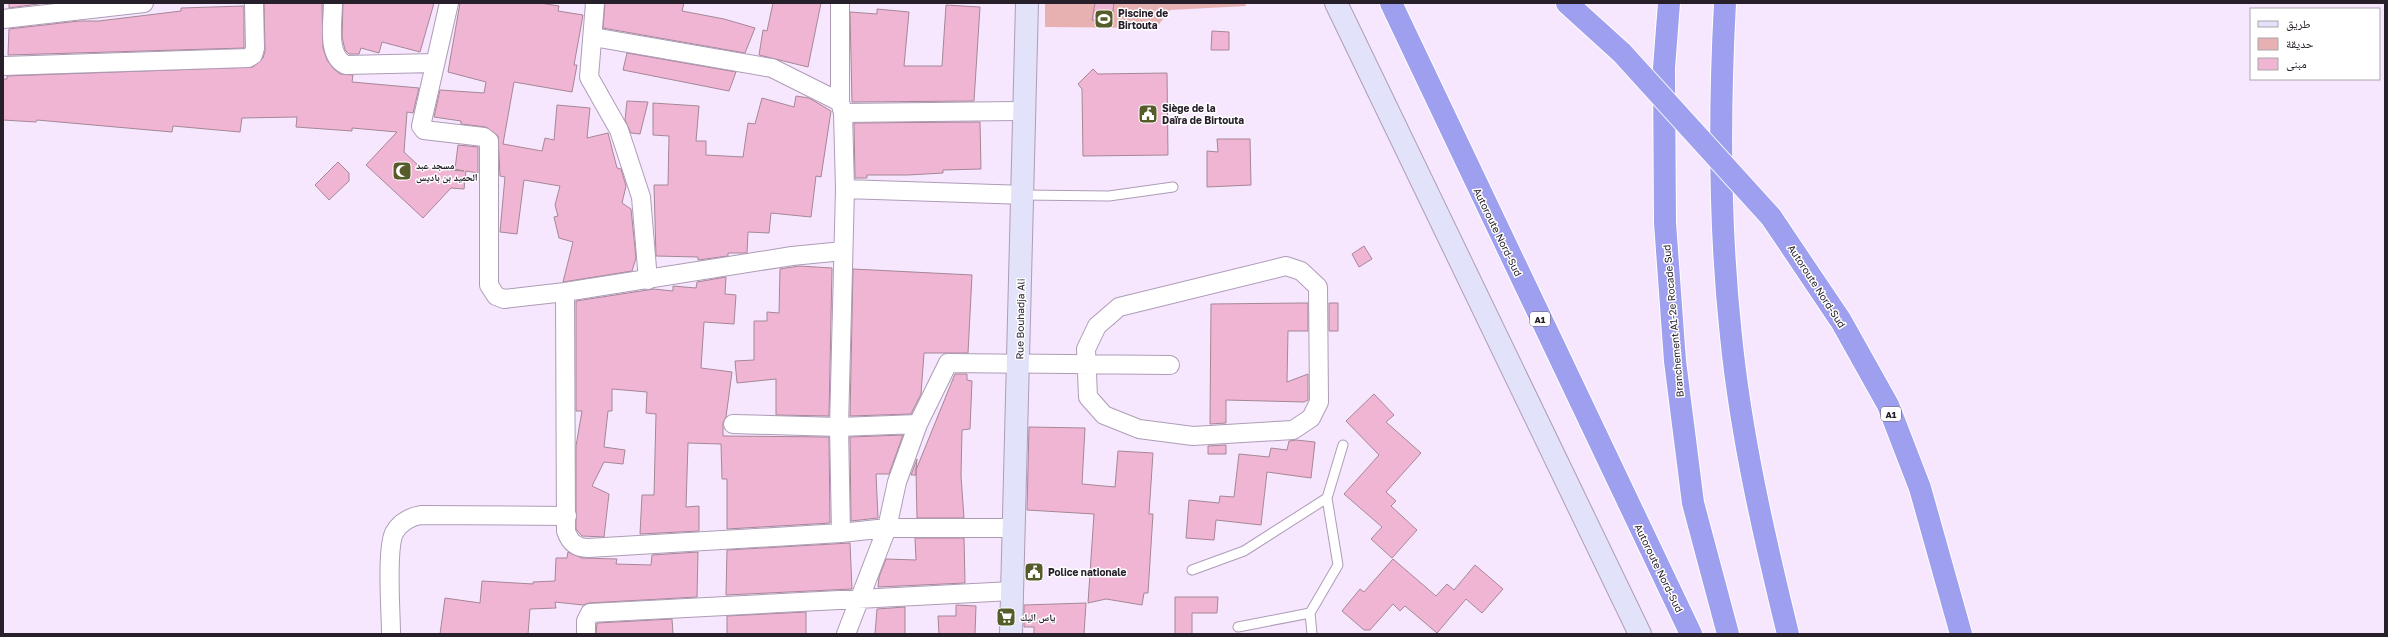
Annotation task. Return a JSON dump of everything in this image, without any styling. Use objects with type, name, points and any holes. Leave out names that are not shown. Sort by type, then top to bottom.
[{"type":"highway","name":"Autoroute Nord-Sud","points":[[1391,3],[1423,75],[1691,634]]},
{"type":"highway","name":"Autoroute Nord-Sud","points":[[1567,3],[1622,53],[1771,217],[1841,321],[1888,405],[1920,488],[1961,634]]},
{"type":"highway","name":"Branchement A1-2e Rocade Sud","points":[[1669,3],[1664,68],[1665,223],[1675,361],[1693,503],[1728,634]]},
{"type":"highway","points":[[1725,3],[1721,76],[1722,228],[1731,337],[1749,458],[1770,559],[1788,634]]},
{"type":"main road","name":"Rue Bouhadja Ali","points":[[1011,634],[1027,3]]},
{"type":"main road","points":[[1336,3],[1640,634]]},
{"type":"street","points":[[3,19],[55,8],[144,3]]},
{"type":"street","points":[[3,66],[248,58],[252,55],[255,48],[254,3]]},
{"type":"street","points":[[333,3],[334,53],[340,62],[346,65],[434,63]]},
{"type":"street","points":[[449,3],[434,63],[421,126],[424,130],[484,137],[489,141],[489,285],[496,296],[504,299],[565,292],[792,256],[843,251]]},
{"type":"street","points":[[595,3],[589,77],[619,130],[641,197],[648,280]]},
{"type":"street","points":[[840,3],[841,108],[845,189],[838,427],[841,533]]},
{"type":"street","points":[[593,37],[772,68],[841,108],[1025,111]]},
{"type":"street","points":[[845,189],[1023,195]]},
{"type":"street","points":[[1286,266],[1301,271],[1318,287],[1319,402],[1311,418],[1293,430],[1193,436],[1139,429],[1104,415],[1088,397],[1085,364],[1086,349],[1097,326],[1119,307],[1286,266]]},
{"type":"street","points":[[565,292],[567,516],[568,537],[576,546],[582,548],[841,533],[887,528],[1014,528]]},
{"type":"street","points":[[846,634],[861,600],[887,528],[898,482],[918,424],[948,363],[1170,365]]},
{"type":"street","points":[[733,424],[838,427],[918,424]]},
{"type":"street","points":[[391,634],[391,542],[396,530],[405,520],[421,515],[567,516]]},
{"type":"street","points":[[586,634],[586,621],[590,613],[1012,591]]},
{"type":"lane","points":[[1023,195],[1109,196],[1173,187]]},
{"type":"lane","points":[[1312,634],[1310,613],[1338,565],[1327,498],[1343,445]]},
{"type":"lane","points":[[1192,570],[1244,551],[1327,498]]},
{"type":"lane","points":[[1238,627],[1310,613]]},
{"type":"green space","name":"Piscine de Birtouta","points":[[1045,3],[1245,3],[1246,6],[1170,10],[1156,28],[1045,27]]},
{"type":"building","points":[[9,3],[45,3],[9,8]]},
{"type":"building","points":[[264,3],[322,3],[323,48],[327,60],[334,69],[340,74],[353,75],[352,82],[419,88],[413,113],[407,112],[404,152],[421,168],[464,171],[455,169],[458,145],[478,147],[478,173],[466,171],[464,189],[451,188],[423,218],[366,165],[397,132],[352,128],[352,131],[296,127],[297,117],[242,118],[240,132],[173,126],[172,132],[37,120],[36,122],[3,120],[3,79],[7,79],[7,76],[253,67],[263,58],[265,51]]},
{"type":"building","points":[[343,3],[434,3],[420,52],[382,42],[379,53],[361,48],[359,54],[349,54],[345,50],[342,37]]},
{"type":"building","points":[[460,3],[540,3],[559,6],[558,11],[583,15],[574,65],[577,65],[572,92],[514,82],[503,144],[542,151],[545,138],[554,140],[557,105],[590,108],[587,138],[608,133],[617,168],[621,169],[626,186],[622,203],[631,209],[636,258],[632,271],[563,282],[573,242],[559,238],[554,217],[558,216],[555,205],[560,186],[524,180],[517,234],[500,232],[505,177],[500,176],[498,136],[486,127],[461,124],[461,121],[434,117],[440,90],[484,93],[486,82],[448,72]]},
{"type":"building","points":[[605,3],[684,3],[682,11],[724,19],[755,28],[745,53],[603,28]]},
{"type":"building","points":[[773,3],[821,3],[808,67],[759,55],[763,30],[767,31]]},
{"type":"building","points":[[1095,3],[1114,3],[1111,23],[1092,20]]},
{"type":"building","points":[[946,5],[980,7],[974,101],[852,102],[850,12],[877,14],[877,9],[909,12],[904,66],[942,66]]},
{"type":"building","points":[[244,6],[244,48],[8,55],[9,29],[79,21],[99,21],[181,11],[181,8]]},
{"type":"building","points":[[1212,31],[1229,32],[1229,50],[1211,50]]},
{"type":"building","points":[[627,53],[736,72],[729,91],[623,70]]},
{"type":"building","name":"Siège de la Daïra de Birtouta","points":[[1093,69],[1098,74],[1167,73],[1168,155],[1083,156],[1082,89],[1078,84]]},
{"type":"building","points":[[796,96],[809,98],[831,111],[821,177],[816,176],[811,217],[771,213],[769,233],[748,232],[747,253],[728,253],[728,256],[698,260],[698,257],[656,256],[654,185],[668,185],[669,136],[653,135],[653,103],[699,106],[696,141],[706,141],[706,155],[743,157],[748,123],[755,124],[762,98],[794,107]]},
{"type":"building","points":[[627,101],[648,102],[640,134],[631,133],[625,120]]},
{"type":"building","points":[[980,122],[981,169],[943,170],[943,173],[908,175],[867,175],[867,178],[855,178],[854,123]]},
{"type":"building","points":[[1217,139],[1250,139],[1251,185],[1207,187],[1207,151],[1218,152]]},
{"type":"building","points":[[338,162],[349,173],[349,181],[329,200],[315,185]]},
{"type":"building","points":[[1364,246],[1372,259],[1359,267],[1352,254]]},
{"type":"building","points":[[799,266],[832,268],[829,416],[776,415],[776,379],[737,383],[735,361],[754,360],[754,321],[767,321],[767,312],[779,313],[780,269]]},
{"type":"building","points":[[853,269],[972,275],[968,353],[924,353],[921,394],[911,414],[850,416]]},
{"type":"building","points":[[726,277],[725,294],[736,295],[734,324],[704,322],[701,368],[732,372],[726,417],[723,423],[723,436],[829,437],[830,523],[727,529],[727,479],[722,479],[721,444],[688,443],[686,507],[699,506],[699,531],[640,534],[642,495],[654,495],[656,414],[646,413],[647,392],[612,389],[612,411],[608,411],[604,447],[625,450],[623,464],[604,462],[592,486],[609,494],[604,537],[582,536],[576,529],[576,446],[582,411],[576,411],[576,301],[654,289],[673,291],[673,286],[696,288],[697,282]]},
{"type":"building","points":[[1308,303],[1308,331],[1288,331],[1287,382],[1308,374],[1308,400],[1304,402],[1226,400],[1226,423],[1210,424],[1211,304]]},
{"type":"building","points":[[1329,303],[1338,303],[1338,331],[1329,331]]},
{"type":"building","points":[[955,374],[967,374],[967,380],[972,381],[970,429],[962,430],[961,476],[964,518],[917,518],[916,470]]},
{"type":"building","points":[[1374,394],[1394,415],[1386,422],[1421,453],[1386,492],[1396,501],[1391,506],[1417,530],[1392,558],[1371,539],[1382,527],[1344,494],[1379,455],[1346,421]]},
{"type":"building","points":[[1029,427],[1085,428],[1082,484],[1115,487],[1118,451],[1153,453],[1149,514],[1153,514],[1148,593],[1144,593],[1142,605],[1106,599],[1088,603],[1094,514],[1027,510]]},
{"type":"building","points":[[903,435],[889,474],[876,474],[878,518],[851,521],[850,437]]},
{"type":"building","points":[[1296,440],[1315,442],[1311,478],[1267,472],[1261,525],[1216,520],[1214,540],[1186,538],[1189,500],[1219,503],[1220,496],[1234,497],[1239,454],[1269,457],[1271,448],[1287,450],[1289,441]]},
{"type":"building","points":[[1226,445],[1226,454],[1208,454],[1208,446]]},
{"type":"building","points":[[917,459],[916,475],[911,475]]},
{"type":"building","points":[[915,538],[964,538],[965,583],[878,587],[879,577],[886,559],[916,560]]},
{"type":"building","points":[[850,543],[852,589],[726,595],[727,550]]},
{"type":"building","points":[[568,552],[582,558],[617,559],[616,564],[651,565],[652,555],[698,552],[697,597],[589,603],[583,605],[555,602],[556,608],[530,609],[528,634],[440,634],[445,598],[480,603],[482,581],[533,584],[533,582],[555,581],[556,558],[567,558]]},
{"type":"building","points":[[1393,559],[1436,596],[1447,584],[1454,590],[1475,565],[1503,589],[1482,613],[1466,599],[1437,633],[1405,606],[1400,611],[1393,604],[1370,630],[1364,630],[1342,611],[1360,589],[1364,592]]},
{"type":"building","points":[[1175,597],[1218,597],[1217,613],[1192,613],[1192,634],[1175,634]]},
{"type":"building","points":[[1086,603],[1084,634],[1034,634],[1034,627],[1024,627],[1024,605]]},
{"type":"building","points":[[956,605],[976,606],[975,634],[939,634],[938,616],[956,616]]},
{"type":"building","points":[[905,607],[905,634],[875,634],[877,609]]},
{"type":"building","points":[[806,612],[806,634],[727,634],[727,616]]},
{"type":"building","points":[[672,619],[673,634],[596,634],[597,623]]},
{"type":"place","name":"Piscine de Birtouta","points":[[1104,19]]},
{"type":"place","name":"Siège de la Daïra de Birtouta","points":[[1148,114]]},
{"type":"place","name":"مسجد عبد الحميد بن باديس","points":[[402,171]]},
{"type":"place","name":"Police nationale","points":[[1034,572]]},
{"type":"place","name":"ياس اليك","points":[[1006,617]]}]
